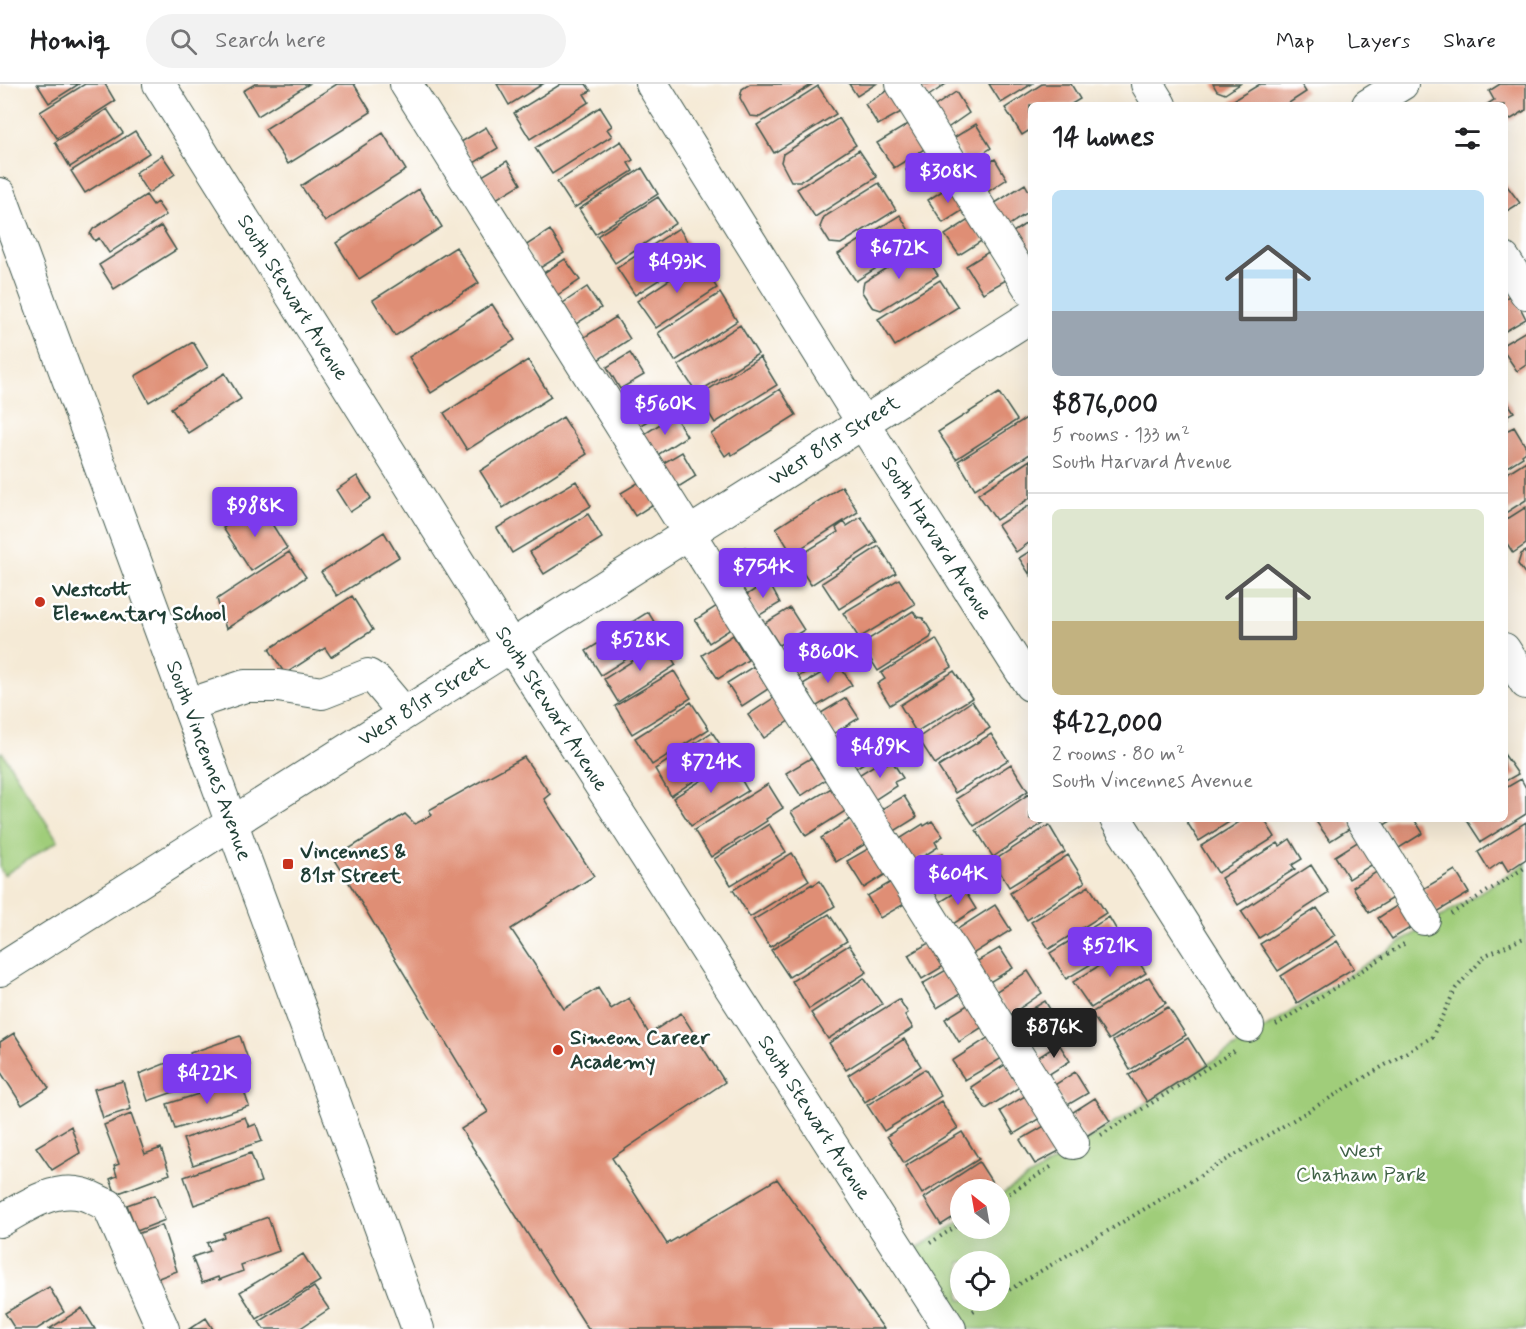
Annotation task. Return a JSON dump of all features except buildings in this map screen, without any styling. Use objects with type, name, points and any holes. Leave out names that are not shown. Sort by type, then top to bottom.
[{"type":"street","name":"South Stewart Avenue","points":[[159,84],[511,646],[961,1320]]},
{"type":"street","points":[[406,84],[1073,1143]]},
{"type":"street","name":"South Harvard Avenue","points":[[652,84],[863,423],[1028,681]]},
{"type":"street","points":[[902,84],[1028,287]]},
{"type":"street","points":[[1147,84],[1159,102]]},
{"type":"street","points":[[1374,102],[1400,90]]},
{"type":"street","name":"South Vincennes Avenue","points":[[0,194],[418,1329]]},
{"type":"street","points":[[1508,265],[1526,293]]},
{"type":"street","name":"West 81st Street","points":[[0,970],[1028,318]]},
{"type":"street","points":[[1508,655],[1526,682]]},
{"type":"street","points":[[188,705],[245,686],[278,686],[322,693],[368,675],[377,681],[404,713]]},
{"type":"street","points":[[1118,822],[1248,1026]]},
{"type":"street","points":[[1364,822],[1424,919]]},
{"type":"street","points":[[0,1221],[33,1202],[61,1192],[82,1194],[108,1205],[163,1329]]},
{"type":"path","points":[[1010,1289],[1432,1037],[1456,988],[1486,955],[1526,937]]},
{"type":"path","points":[[929,1244],[950,1230]]},
{"type":"path","points":[[961,1320],[974,1311]]},
{"type":"green space","points":[[2,752],[58,841],[4,875],[0,868],[0,753]]},
{"type":"green space","name":"West Chatham Park","points":[[1526,863],[1526,1329],[966,1329],[955,1311],[1010,1311],[1010,1251],[950,1251],[950,1303],[916,1249],[950,1227],[950,1239],[1010,1239],[1010,1189]]},
{"type":"place","name":"Westcott Elementary School","points":[[40,602]]},
{"type":"place","name":"Vincennes & 81st Street","points":[[288,864]]},
{"type":"place","name":"Simeon Career Academy","points":[[558,1050]]}]
